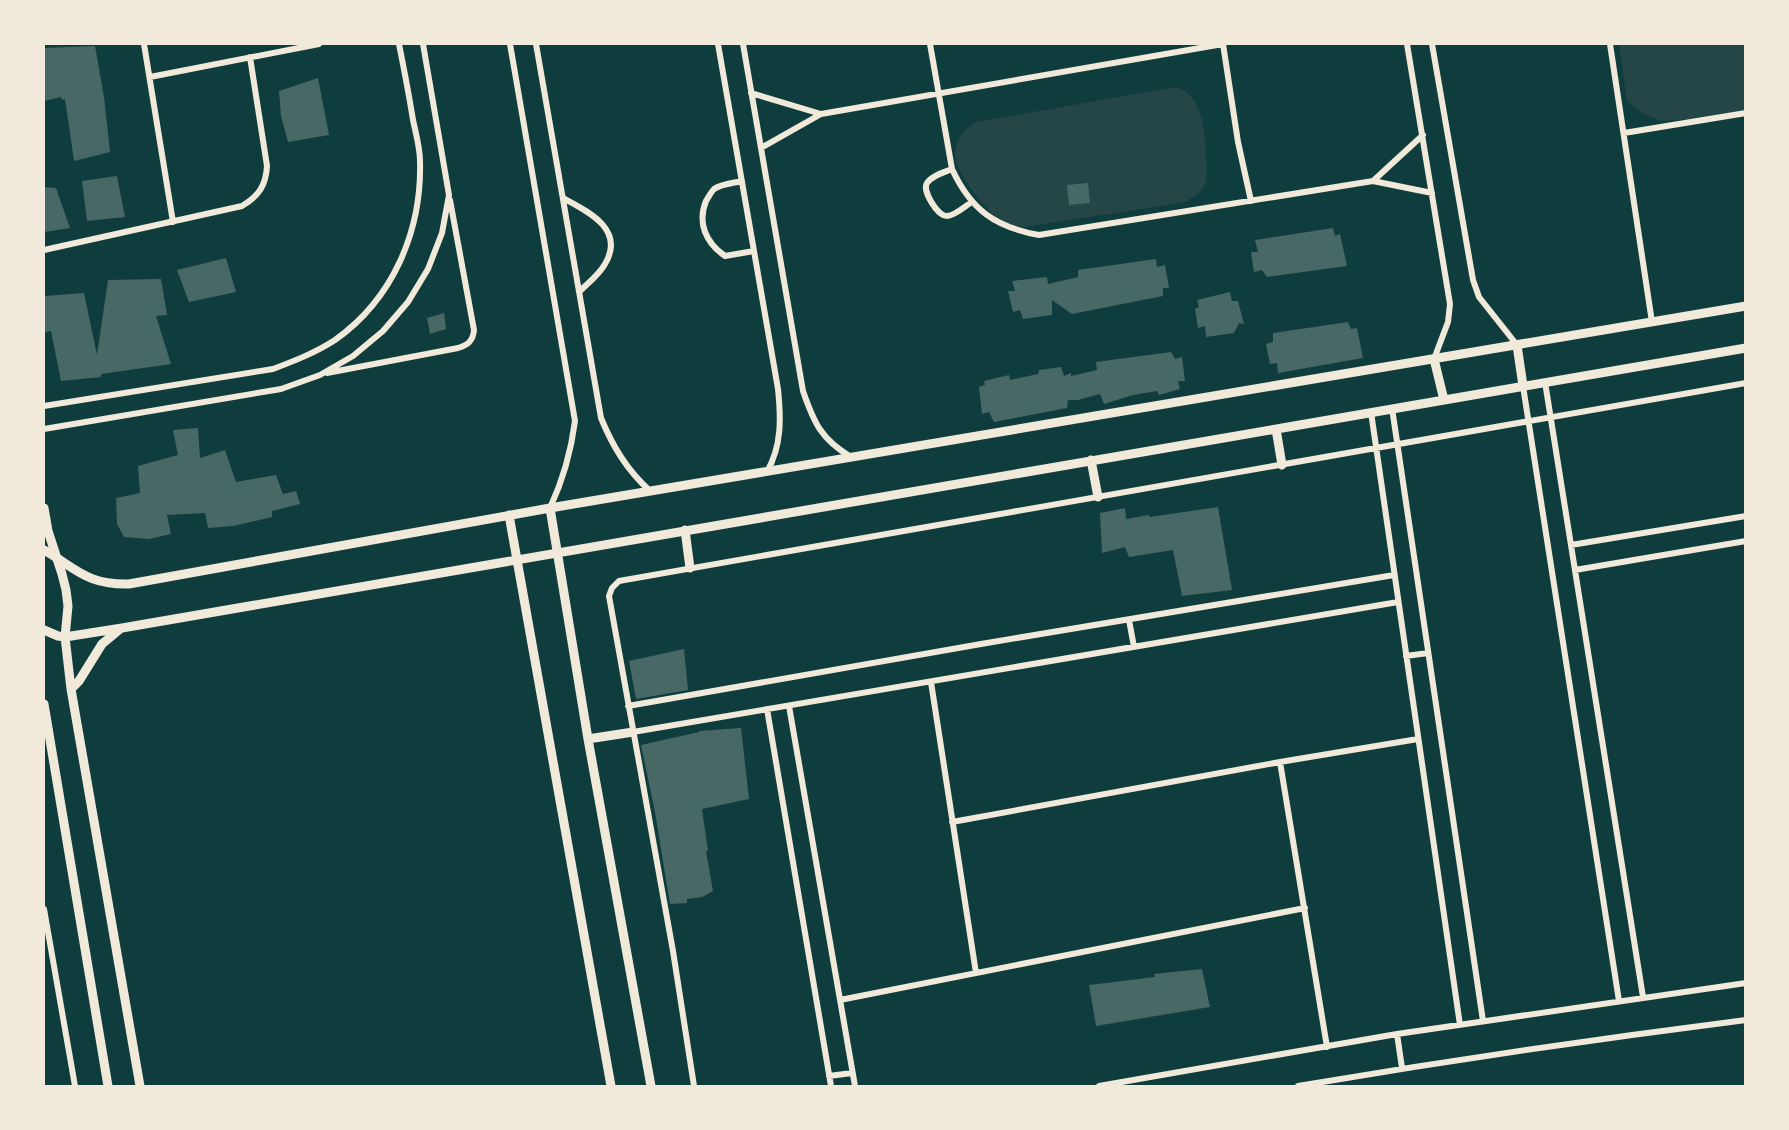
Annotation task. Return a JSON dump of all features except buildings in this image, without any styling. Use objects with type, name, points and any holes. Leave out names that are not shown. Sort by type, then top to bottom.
[{"type":"street","points":[[144,44],[173,222]]},
{"type":"street","points":[[150,77],[319,44]]},
{"type":"street","points":[[44,406],[273,369],[305,357],[335,339],[362,317],[384,290],[402,260],[413,227],[420,193],[420,158],[399,44]]},
{"type":"street","points":[[44,429],[281,389],[320,375],[458,348],[470,342],[474,330],[423,44]]},
{"type":"street","points":[[510,44],[575,421],[567,466],[550,508],[588,739],[651,1086]]},
{"type":"street","points":[[536,44],[601,418],[616,451],[632,473],[650,491]]},
{"type":"street","points":[[718,44],[778,388],[779,434],[775,457],[767,472]]},
{"type":"street","points":[[743,44],[803,391],[820,431],[835,447],[852,457]]},
{"type":"street","points":[[930,44],[952,169],[960,186],[986,215],[1020,232],[1039,235],[1373,181],[1432,193]]},
{"type":"street","points":[[761,148],[821,114],[1223,44],[1238,142],[1251,201]]},
{"type":"street","points":[[1407,44],[1450,304],[1448,322],[1434,358],[1444,400]]},
{"type":"street","points":[[1432,44],[1473,280],[1479,297],[1517,345],[1619,1000]]},
{"type":"street","points":[[1610,44],[1652,322]]},
{"type":"street","points":[[44,250],[242,206],[253,200],[262,190],[267,166],[250,57]]},
{"type":"street","points":[[751,93],[821,114]]},
{"type":"street","points":[[1624,133],[1746,113]]},
{"type":"street","points":[[1373,181],[1422,135]]},
{"type":"street","points":[[952,169],[926,184],[925,190],[939,214],[951,215],[972,202]]},
{"type":"street","points":[[742,181],[714,189],[704,208],[702,220],[709,241],[725,256],[754,251]]},
{"type":"street","points":[[320,375],[361,350],[383,331],[408,302],[428,269],[442,233],[449,195]]},
{"type":"street","points":[[563,198],[594,215],[602,222],[610,238],[609,256],[605,265],[579,292]]},
{"type":"street","points":[[44,550],[89,579],[109,584],[129,584],[550,508],[1746,306]]},
{"type":"street","points":[[44,630],[65,637],[122,628],[1746,348]]},
{"type":"street","points":[[1545,382],[1643,997]]},
{"type":"street","points":[[694,1086],[673,951],[609,596],[614,584],[619,581],[690,568],[1746,383]]},
{"type":"street","points":[[1392,408],[1483,1021]]},
{"type":"street","points":[[1371,412],[1460,1025]]},
{"type":"street","points":[[1276,429],[1282,465]]},
{"type":"street","points":[[1091,460],[1098,497]]},
{"type":"street","points":[[44,508],[68,606],[65,637],[71,689],[140,1086]]},
{"type":"street","points":[[510,515],[611,1086]]},
{"type":"street","points":[[1571,545],[1746,516]]},
{"type":"street","points":[[685,530],[690,568]]},
{"type":"street","points":[[1575,570],[1746,542]]},
{"type":"street","points":[[628,706],[1394,575]]},
{"type":"street","points":[[588,739],[1398,602]]},
{"type":"street","points":[[1130,620],[1134,647]]},
{"type":"street","points":[[71,689],[79,681],[102,644],[122,628]]},
{"type":"street","points":[[1406,656],[1428,653]]},
{"type":"street","points":[[930,682],[976,974]]},
{"type":"street","points":[[44,705],[108,1086]]},
{"type":"street","points":[[789,706],[855,1086]]},
{"type":"street","points":[[767,709],[831,1086]]},
{"type":"street","points":[[952,822],[1418,739]]},
{"type":"street","points":[[1280,762],[1327,1047]]},
{"type":"street","points":[[840,1000],[1305,908]]},
{"type":"street","points":[[44,909],[75,1086]]},
{"type":"street","points":[[44,960],[52,958]]},
{"type":"street","points":[[1099,1086],[1396,1034],[1746,983]]},
{"type":"street","points":[[1298,1086],[1402,1068],[1746,1020]]},
{"type":"street","points":[[1396,1034],[1402,1068]]},
{"type":"street","points":[[830,1076],[852,1073]]},
{"type":"shaded area","points":[[1619,44],[1745,44],[1745,113],[1714,118],[1661,121],[1643,113],[1627,101]]},
{"type":"shaded area","points":[[1177,87],[1195,102],[1200,113],[1206,153],[1207,177],[1204,186],[1195,196],[1182,203],[1022,227],[1000,220],[981,202],[968,185],[956,161],[955,150],[960,138],[976,122]]}]
